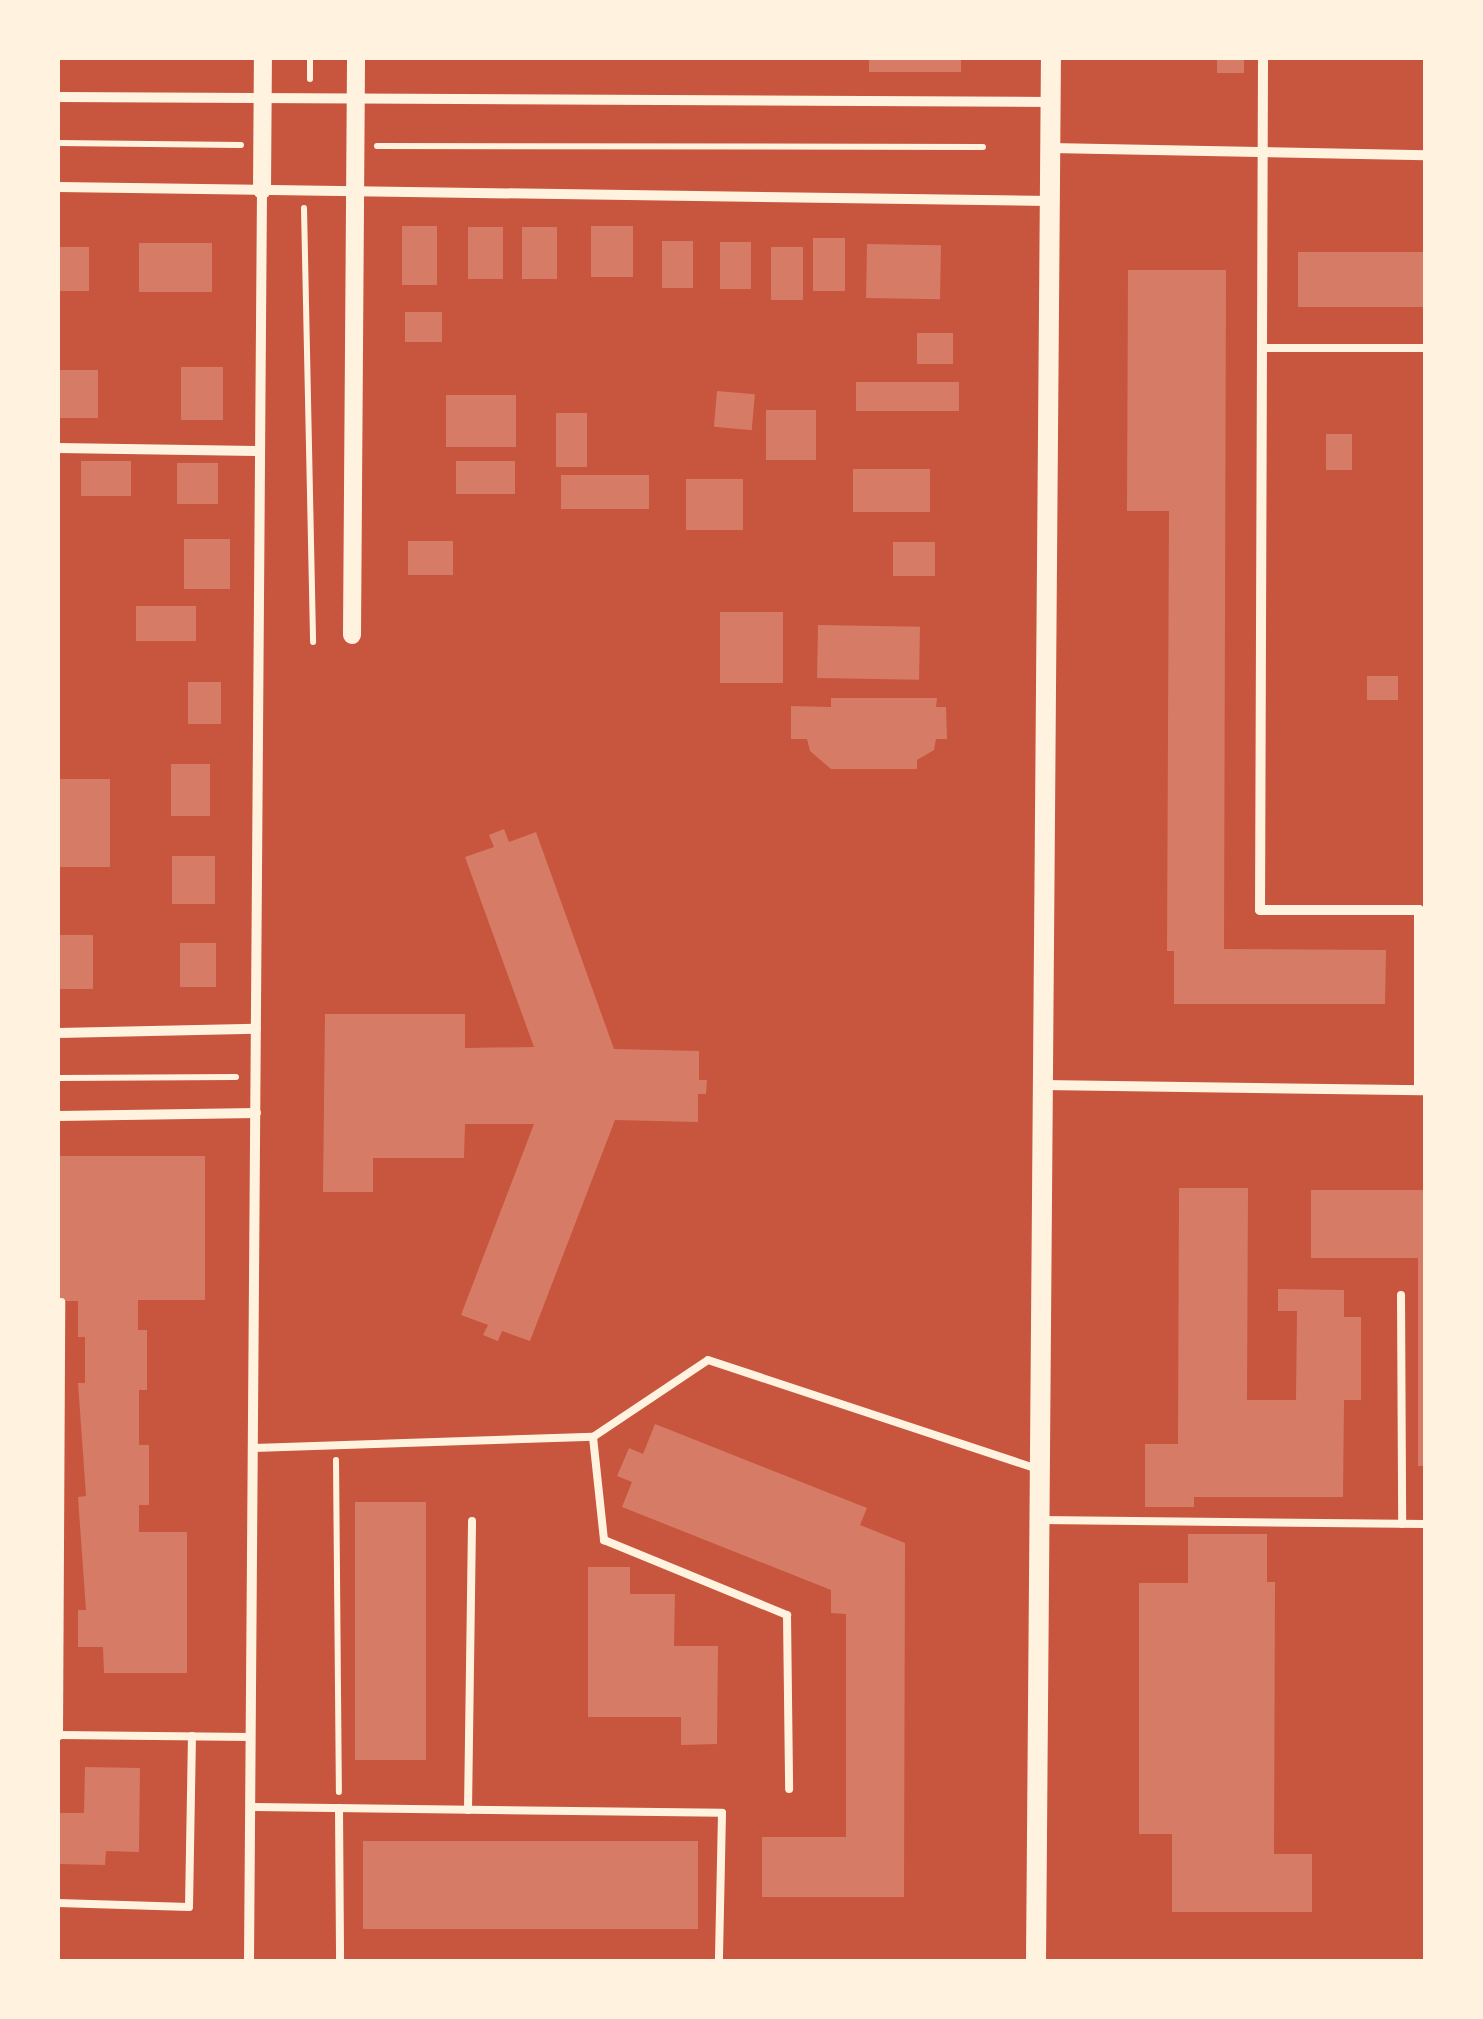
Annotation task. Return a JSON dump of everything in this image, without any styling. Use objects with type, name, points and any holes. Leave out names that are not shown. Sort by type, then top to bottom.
[{"type":"main road","points":[[1036,1962],[1051,58]]},
{"type":"street","points":[[249,1962],[263,58]]},
{"type":"street","points":[[352,635],[356,58]]},
{"type":"street","points":[[1043,1085],[1422,1090],[1419,910],[1260,910],[1263,58]]},
{"type":"street","points":[[58,97],[1050,102]]},
{"type":"street","points":[[1050,148],[1426,155]]},
{"type":"street","points":[[58,188],[1050,201]]},
{"type":"street","points":[[58,448],[260,451]]},
{"type":"street","points":[[58,1033],[256,1029]]},
{"type":"street","points":[[58,1116],[256,1113]]},
{"type":"lane","points":[[1262,348],[1426,348]]},
{"type":"lane","points":[[1401,1294],[1402,1524]]},
{"type":"lane","points":[[61,1302],[58,1736],[252,1737]]},
{"type":"lane","points":[[254,1448],[594,1437],[708,1360],[1039,1470]]},
{"type":"lane","points":[[594,1437],[604,1540],[786,1614],[788,1789]]},
{"type":"lane","points":[[468,1810],[472,1520]]},
{"type":"lane","points":[[1040,1520],[1426,1524]]},
{"type":"lane","points":[[58,1903],[189,1907],[192,1736]]},
{"type":"lane","points":[[251,1808],[722,1813],[719,1962]]},
{"type":"lane","points":[[339,1808],[340,1962]]},
{"type":"path","points":[[58,143],[262,146]]},
{"type":"path","points":[[356,146],[983,147]]},
{"type":"path","points":[[304,191],[313,642]]},
{"type":"path","points":[[58,1078],[256,1077]]},
{"type":"path","points":[[336,1445],[339,1808]]},
{"type":"building","points":[[869,58],[961,58],[961,72],[869,72]]},
{"type":"building","points":[[1217,58],[1244,58],[1244,73],[1217,73]]},
{"type":"building","points":[[402,226],[437,226],[437,285],[402,285]]},
{"type":"building","points":[[591,226],[633,226],[633,277],[591,277]]},
{"type":"building","points":[[468,227],[503,227],[503,279],[468,279]]},
{"type":"building","points":[[522,227],[557,227],[557,279],[522,279]]},
{"type":"building","points":[[813,238],[845,238],[845,291],[813,291]]},
{"type":"building","points":[[662,241],[693,241],[693,288],[662,288]]},
{"type":"building","points":[[720,242],[751,242],[751,289],[720,289]]},
{"type":"building","points":[[139,243],[212,243],[212,292],[139,292]]},
{"type":"building","points":[[867,244],[941,245],[940,299],[866,298]]},
{"type":"building","points":[[58,247],[89,247],[89,291],[58,291]]},
{"type":"building","points":[[771,247],[803,247],[803,300],[771,300]]},
{"type":"building","points":[[1298,252],[1426,252],[1426,307],[1298,307]]},
{"type":"building","points":[[1128,270],[1226,270],[1224,949],[1386,950],[1385,1004],[1174,1004],[1174,951],[1167,951],[1169,511],[1127,511]]},
{"type":"building","points":[[405,312],[442,312],[442,342],[405,342]]},
{"type":"building","points":[[917,333],[953,333],[953,364],[917,364]]},
{"type":"building","points":[[181,367],[223,367],[223,420],[181,420]]},
{"type":"building","points":[[58,370],[98,370],[98,418],[58,418]]},
{"type":"building","points":[[856,382],[959,382],[959,411],[856,411]]},
{"type":"building","points":[[717,391],[755,394],[752,430],[714,427]]},
{"type":"building","points":[[446,395],[516,395],[516,447],[446,447]]},
{"type":"building","points":[[766,410],[816,410],[816,460],[766,460]]},
{"type":"building","points":[[556,413],[587,413],[587,467],[556,467]]},
{"type":"building","points":[[1326,434],[1352,434],[1352,470],[1326,470]]},
{"type":"building","points":[[81,461],[131,461],[131,496],[81,496]]},
{"type":"building","points":[[456,461],[515,461],[515,494],[456,494]]},
{"type":"building","points":[[177,463],[218,463],[218,504],[177,504]]},
{"type":"building","points":[[853,469],[930,469],[930,512],[853,512]]},
{"type":"building","points":[[561,475],[649,475],[649,509],[561,509]]},
{"type":"building","points":[[686,479],[743,479],[743,530],[686,530]]},
{"type":"building","points":[[184,539],[230,539],[230,589],[184,589]]},
{"type":"building","points":[[408,541],[453,541],[453,575],[408,575]]},
{"type":"building","points":[[893,542],[935,542],[935,576],[893,576]]},
{"type":"building","points":[[136,606],[196,606],[196,641],[136,641]]},
{"type":"building","points":[[720,612],[783,612],[783,683],[720,683]]},
{"type":"building","points":[[818,625],[920,627],[919,680],[817,678]]},
{"type":"building","points":[[1367,676],[1398,676],[1398,700],[1367,700]]},
{"type":"building","points":[[188,682],[221,682],[221,724],[188,724]]},
{"type":"building","points":[[831,698],[937,698],[936,707],[946,707],[947,739],[936,739],[934,750],[917,760],[917,769],[831,769],[810,751],[807,739],[791,739],[791,706],[831,707]]},
{"type":"building","points":[[171,764],[210,764],[210,816],[171,816]]},
{"type":"building","points":[[58,779],[110,779],[110,867],[58,867]]},
{"type":"building","points":[[504,829],[509,842],[536,832],[614,1049],[699,1051],[699,1080],[707,1080],[706,1094],[698,1094],[698,1122],[615,1120],[530,1341],[502,1331],[498,1341],[483,1335],[488,1325],[461,1315],[534,1124],[465,1124],[464,1158],[373,1158],[373,1192],[323,1192],[325,1014],[465,1014],[465,1048],[534,1047],[465,857],[494,847],[489,835]]},
{"type":"building","points":[[172,856],[215,856],[215,904],[172,904]]},
{"type":"building","points":[[58,935],[93,935],[93,989],[58,989]]},
{"type":"building","points":[[180,943],[216,943],[216,987],[180,987]]},
{"type":"building","points":[[58,1156],[205,1156],[205,1300],[138,1300],[138,1330],[147,1330],[147,1390],[139,1390],[139,1445],[149,1445],[149,1505],[139,1505],[139,1532],[187,1532],[187,1673],[104,1673],[103,1647],[78,1647],[78,1610],[86,1610],[78,1497],[86,1496],[78,1383],[85,1383],[85,1337],[78,1337],[78,1301],[58,1301]]},
{"type":"building","points":[[1179,1188],[1248,1188],[1247,1400],[1296,1400],[1297,1311],[1278,1311],[1278,1289],[1344,1290],[1344,1317],[1361,1317],[1361,1400],[1344,1400],[1343,1497],[1194,1497],[1194,1507],[1145,1507],[1145,1444],[1178,1444]]},
{"type":"building","points":[[1311,1190],[1426,1190],[1426,1466],[1418,1466],[1418,1258],[1311,1258]]},
{"type":"building","points":[[655,1424],[867,1508],[860,1525],[905,1543],[904,1897],[762,1897],[762,1837],[846,1837],[846,1614],[831,1613],[831,1590],[622,1507],[632,1482],[617,1476],[629,1448],[643,1454]]},
{"type":"building","points":[[355,1502],[426,1502],[426,1760],[355,1760]]},
{"type":"building","points":[[1188,1534],[1267,1534],[1267,1582],[1275,1582],[1274,1854],[1312,1854],[1312,1912],[1172,1912],[1172,1834],[1139,1834],[1139,1583],[1188,1583]]},
{"type":"building","points":[[588,1567],[630,1567],[630,1594],[675,1594],[674,1646],[718,1646],[717,1744],[681,1745],[681,1717],[588,1717]]},
{"type":"building","points":[[85,1767],[140,1768],[139,1852],[106,1851],[105,1865],[58,1864],[58,1813],[84,1813]]},
{"type":"building","points":[[363,1841],[698,1841],[698,1929],[363,1929]]}]
